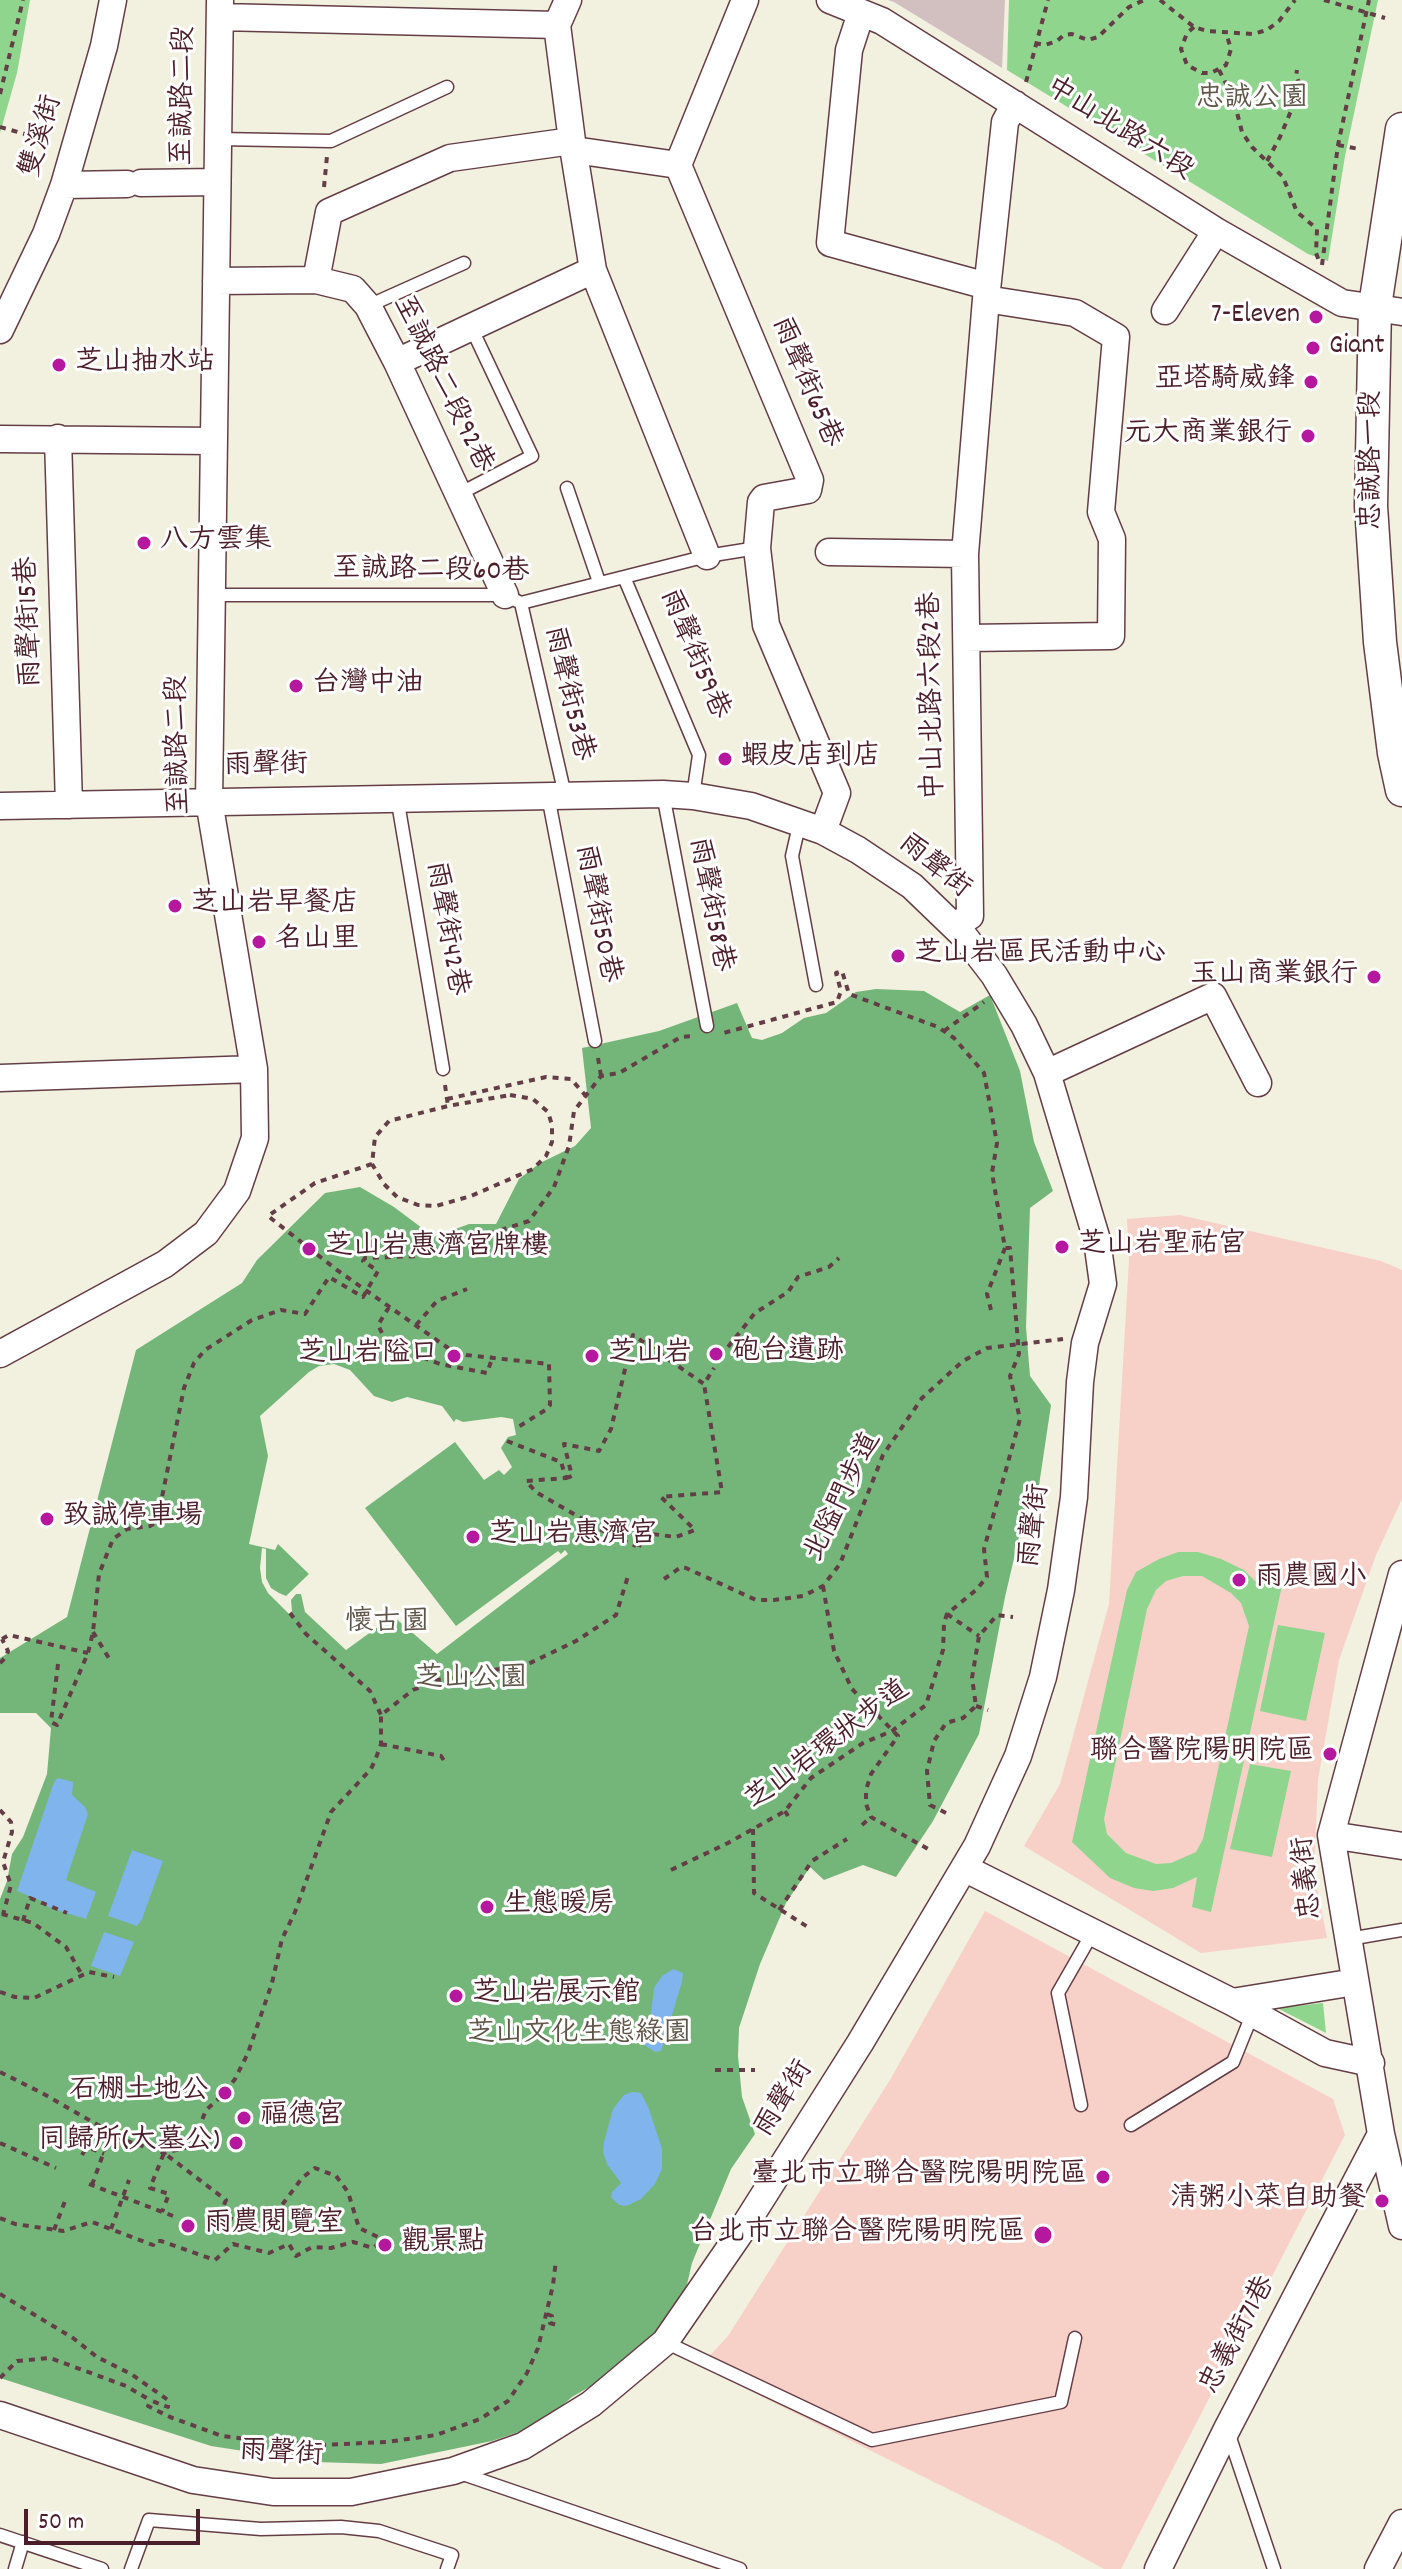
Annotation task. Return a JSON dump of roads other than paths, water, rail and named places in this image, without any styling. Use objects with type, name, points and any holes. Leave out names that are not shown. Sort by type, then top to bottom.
[{"type":"street","name":"雙溪街","points":[[0,330],[46,234],[64,185],[104,46],[113,0]]},
{"type":"street","points":[[220,8],[557,25],[568,0]]},
{"type":"street","points":[[316,280],[329,212],[450,158],[573,146],[678,165],[745,0]]},
{"type":"street","name":"中山北路六段","points":[[830,0],[882,21],[1022,90],[1216,231],[1342,303],[1388,309]]},
{"type":"street","name":"至誠路二段","points":[[0,1354],[165,1264],[206,1233],[237,1191],[255,1138],[254,1069],[209,801],[220,8]]},
{"type":"street","points":[[861,13],[849,50],[830,243],[987,292],[1075,313],[1116,337],[1101,512],[1112,539],[1111,636],[967,638]]},
{"type":"street","name":"雨聲街59巷","points":[[557,25],[593,270],[707,556]]},
{"type":"street","name":"中山北路六段2巷","points":[[955,926],[970,916],[965,554],[1005,122],[1022,90]]},
{"type":"street","name":"忠誠路一段","points":[[1402,129],[1371,506],[1380,642],[1394,753],[1402,790]]},
{"type":"street","name":"雨聲街65巷","points":[[678,165],[810,480],[808,490],[764,498],[760,507],[757,548],[766,625],[837,793],[811,826]]},
{"type":"street","points":[[64,185],[217,182]]},
{"type":"street","points":[[1165,311],[1216,231]]},
{"type":"street","points":[[397,362],[593,270]]},
{"type":"street","name":"至誠路二段92巷","points":[[216,281],[316,280],[353,289],[368,306],[397,362],[513,599]]},
{"type":"street","name":"雨聲街15巷","points":[[58,438],[69,805]]},
{"type":"street","points":[[0,439],[214,441]]},
{"type":"street","name":"中山北路六段2巷","points":[[829,552],[965,554]]},
{"type":"street","name":"雨聲街","points":[[0,806],[663,794],[751,806],[811,826],[858,850],[912,886],[955,926],[994,975],[1024,1025],[1047,1073],[1097,1240],[1103,1284],[1085,1343],[1074,1497],[1061,1590],[1043,1677],[1018,1756],[977,1846],[860,2043],[738,2236],[665,2342],[591,2404],[523,2446],[453,2471],[351,2492],[273,2492],[193,2480],[0,2415]]},
{"type":"street","points":[[1047,1073],[1213,996],[1258,1083]]},
{"type":"street","points":[[0,1078],[254,1069]]},
{"type":"street","name":"忠義街","points":[[1402,1574],[1392,1652],[1331,1835],[1381,2134],[1402,2226]]},
{"type":"street","points":[[1331,1835],[1402,1846]]},
{"type":"street","points":[[964,1868],[1325,2053],[1371,2063]]},
{"type":"street","points":[[1242,2009],[1355,1982]]},
{"type":"street","name":"忠義街71巷","points":[[1158,2569],[1227,2429],[1381,2134]]},
{"type":"street","points":[[1378,2569],[1402,2523]]},
{"type":"lane","points":[[218,139],[331,141],[447,87]]},
{"type":"lane","points":[[368,306],[464,263]]},
{"type":"lane","points":[[459,494],[532,456],[471,327]]},
{"type":"lane","points":[[567,488],[599,582]]},
{"type":"lane","name":"雨聲街59巷","points":[[693,796],[699,755],[624,577],[707,556],[757,548]]},
{"type":"lane","name":"至誠路二段60巷","points":[[212,595],[513,599],[624,577]]},
{"type":"lane","name":"雨聲街53巷","points":[[513,599],[557,795]]},
{"type":"lane","name":"雨聲街58巷","points":[[663,794],[707,1026]]},
{"type":"lane","name":"雨聲街50巷","points":[[557,795],[595,1045]]},
{"type":"lane","name":"雨聲街42巷","points":[[397,797],[443,1072]]},
{"type":"lane","points":[[811,826],[792,856],[816,985]]},
{"type":"lane","points":[[1349,1939],[1402,1930]]},
{"type":"lane","points":[[1081,2105],[1058,1993],[1093,1932]]},
{"type":"lane","points":[[1131,2125],[1233,2062],[1242,2009]]},
{"type":"lane","points":[[665,2342],[872,2440],[1061,2402],[1075,2338]]},
{"type":"lane","points":[[1227,2429],[1274,2569]]},
{"type":"lane","points":[[453,2471],[740,2569]]},
{"type":"lane","points":[[131,2569],[149,2520],[261,2529],[341,2527],[379,2531],[452,2555],[447,2569]]},
{"type":"lane","points":[[0,2535],[102,2569]]},
{"type":"lane","points":[[15,2569],[23,2542]]},
{"type":"water","points":[[58,1778],[73,1782],[72,1795],[88,1814],[66,1880],[96,1892],[86,1919],[50,1908],[44,1902],[17,1891]]},
{"type":"water","points":[[132,1850],[163,1861],[137,1926],[108,1916]]},
{"type":"water","points":[[104,1932],[134,1942],[120,1976],[91,1966]]},
{"type":"water","points":[[673,1969],[683,1973],[682,1982],[661,2051],[655,2052],[643,2044],[642,2034],[651,2014],[654,1988],[662,1976]]},
{"type":"water","points":[[641,2093],[649,2109],[662,2149],[662,2169],[655,2184],[641,2199],[626,2206],[619,2205],[611,2197],[621,2183],[607,2164],[603,2152],[613,2109],[624,2095]]},
{"type":"place","name":"7-Eleven","points":[[1316,317]]},
{"type":"place","name":"Giant","points":[[1313,348]]},
{"type":"place","name":"芝山抽水站","points":[[59,365]]},
{"type":"place","name":"亞塔騎威鋒","points":[[1311,382]]},
{"type":"place","name":"元大商業銀行","points":[[1308,436]]},
{"type":"place","name":"八方雲集","points":[[144,543]]},
{"type":"place","name":"台灣中油","points":[[296,686]]},
{"type":"place","name":"蝦皮店到店","points":[[725,759]]},
{"type":"place","name":"芝山岩早餐店","points":[[175,906]]},
{"type":"place","name":"名山里","points":[[259,942]]},
{"type":"place","name":"芝山岩區民活動中心","points":[[898,956]]},
{"type":"place","name":"玉山商業銀行","points":[[1374,977]]},
{"type":"place","name":"芝山岩聖祐宮","points":[[1062,1247]]},
{"type":"place","name":"芝山岩惠濟宮牌樓","points":[[309,1249]]},
{"type":"place","name":"砲台遺跡","points":[[716,1354]]},
{"type":"place","name":"芝山岩隘口","points":[[454,1356]]},
{"type":"place","name":"芝山岩","points":[[592,1356]]},
{"type":"place","name":"致誠停車場","points":[[47,1519]]},
{"type":"place","name":"芝山岩惠濟宮","points":[[473,1537]]},
{"type":"place","name":"雨農國小","points":[[1239,1580]]},
{"type":"place","name":"聯合醫院陽明院區","points":[[1330,1754]]},
{"type":"place","name":"生態暖房","points":[[487,1907]]},
{"type":"place","name":"芝山岩展示館","points":[[456,1996]]},
{"type":"place","name":"石棚土地公","points":[[225,2093]]},
{"type":"place","name":"福德宮","points":[[244,2118]]},
{"type":"place","name":"同歸所(大墓公)","points":[[236,2143]]},
{"type":"place","name":"臺北市立聯合醫院陽明院區","points":[[1103,2177]]},
{"type":"place","name":"清粥小菜自助餐","points":[[1382,2201]]},
{"type":"place","name":"雨農閱覽室","points":[[188,2226]]},
{"type":"place","name":"台北市立聯合醫院陽明院區","points":[[1043,2235]]},
{"type":"place","name":"觀景點","points":[[385,2245]]},
{"type":"park label","name":"忠誠公園","points":[[1252,101]]},
{"type":"park label","name":"懷古園","points":[[387,1625]]},
{"type":"park label","name":"芝山公園","points":[[471,1681]]},
{"type":"park label","name":"芝山文化生態綠園","points":[[579,2036]]}]
